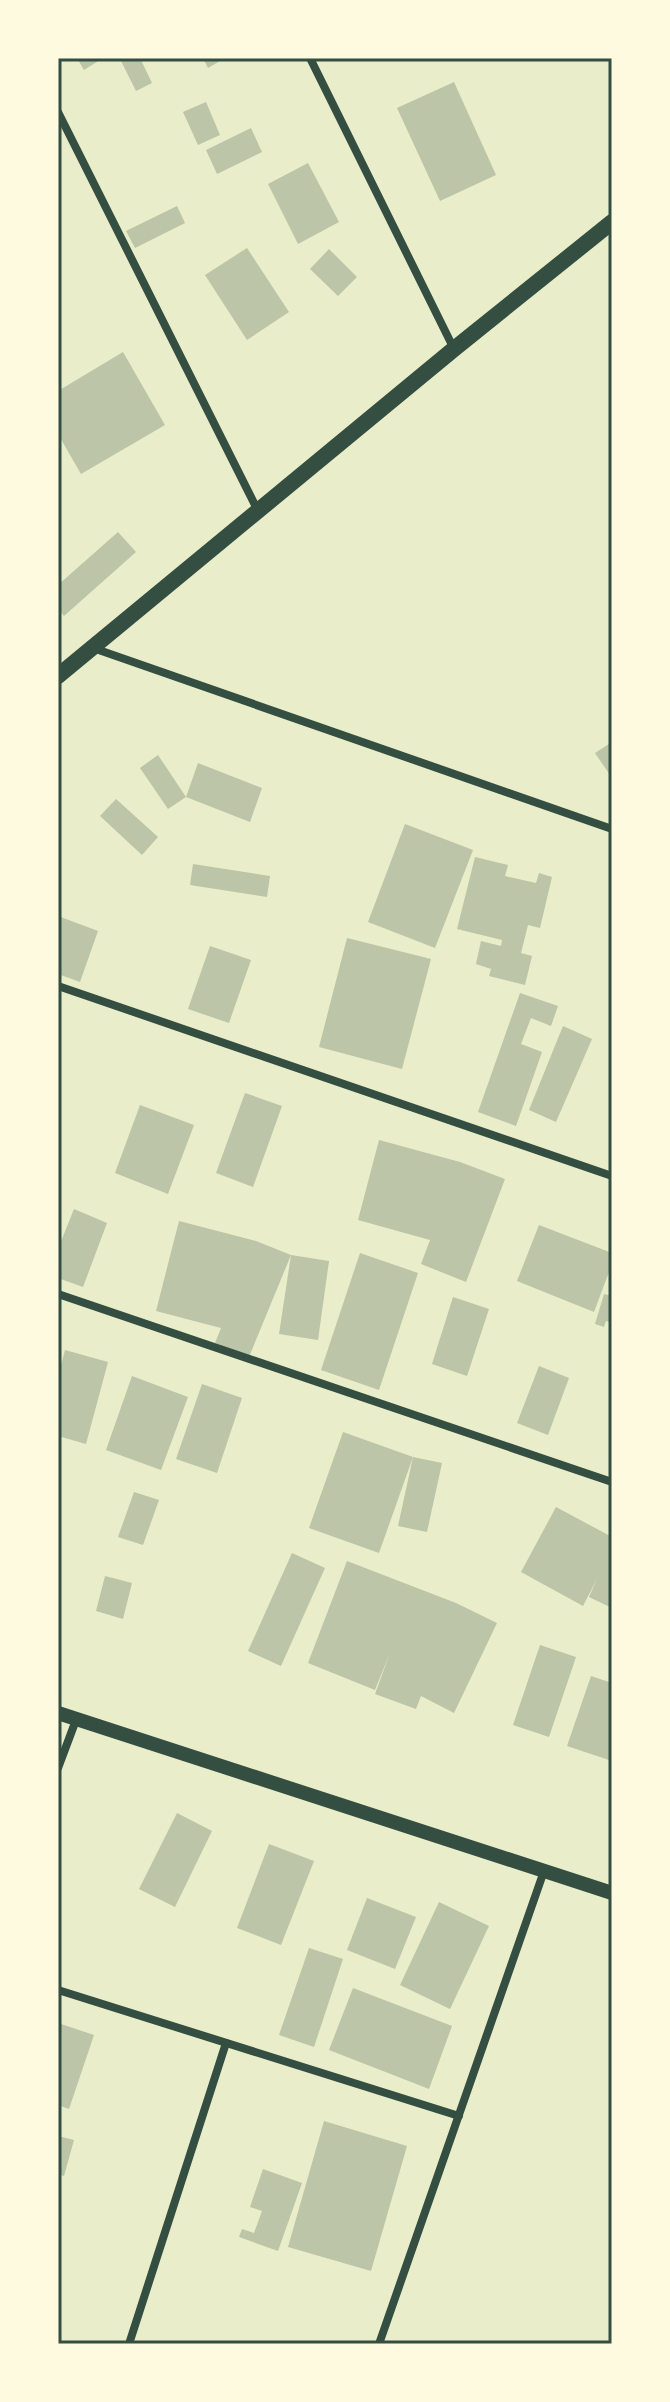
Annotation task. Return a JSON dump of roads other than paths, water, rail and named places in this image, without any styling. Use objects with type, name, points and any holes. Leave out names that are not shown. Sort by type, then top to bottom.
[{"type":"main road","points":[[58,676],[612,222]]},
{"type":"street","points":[[310,58],[454,349]]},
{"type":"street","points":[[58,112],[258,511]]},
{"type":"street","points":[[92,648],[612,829]]},
{"type":"street","points":[[58,986],[612,1176]]},
{"type":"street","points":[[58,1294],[612,1482]]},
{"type":"street","points":[[58,1713],[612,1893]]},
{"type":"street","points":[[58,1768],[76,1720]]},
{"type":"street","points":[[379,2344],[544,1871]]},
{"type":"street","points":[[58,1990],[459,2116]]},
{"type":"street","points":[[129,2344],[226,2043]]}]
